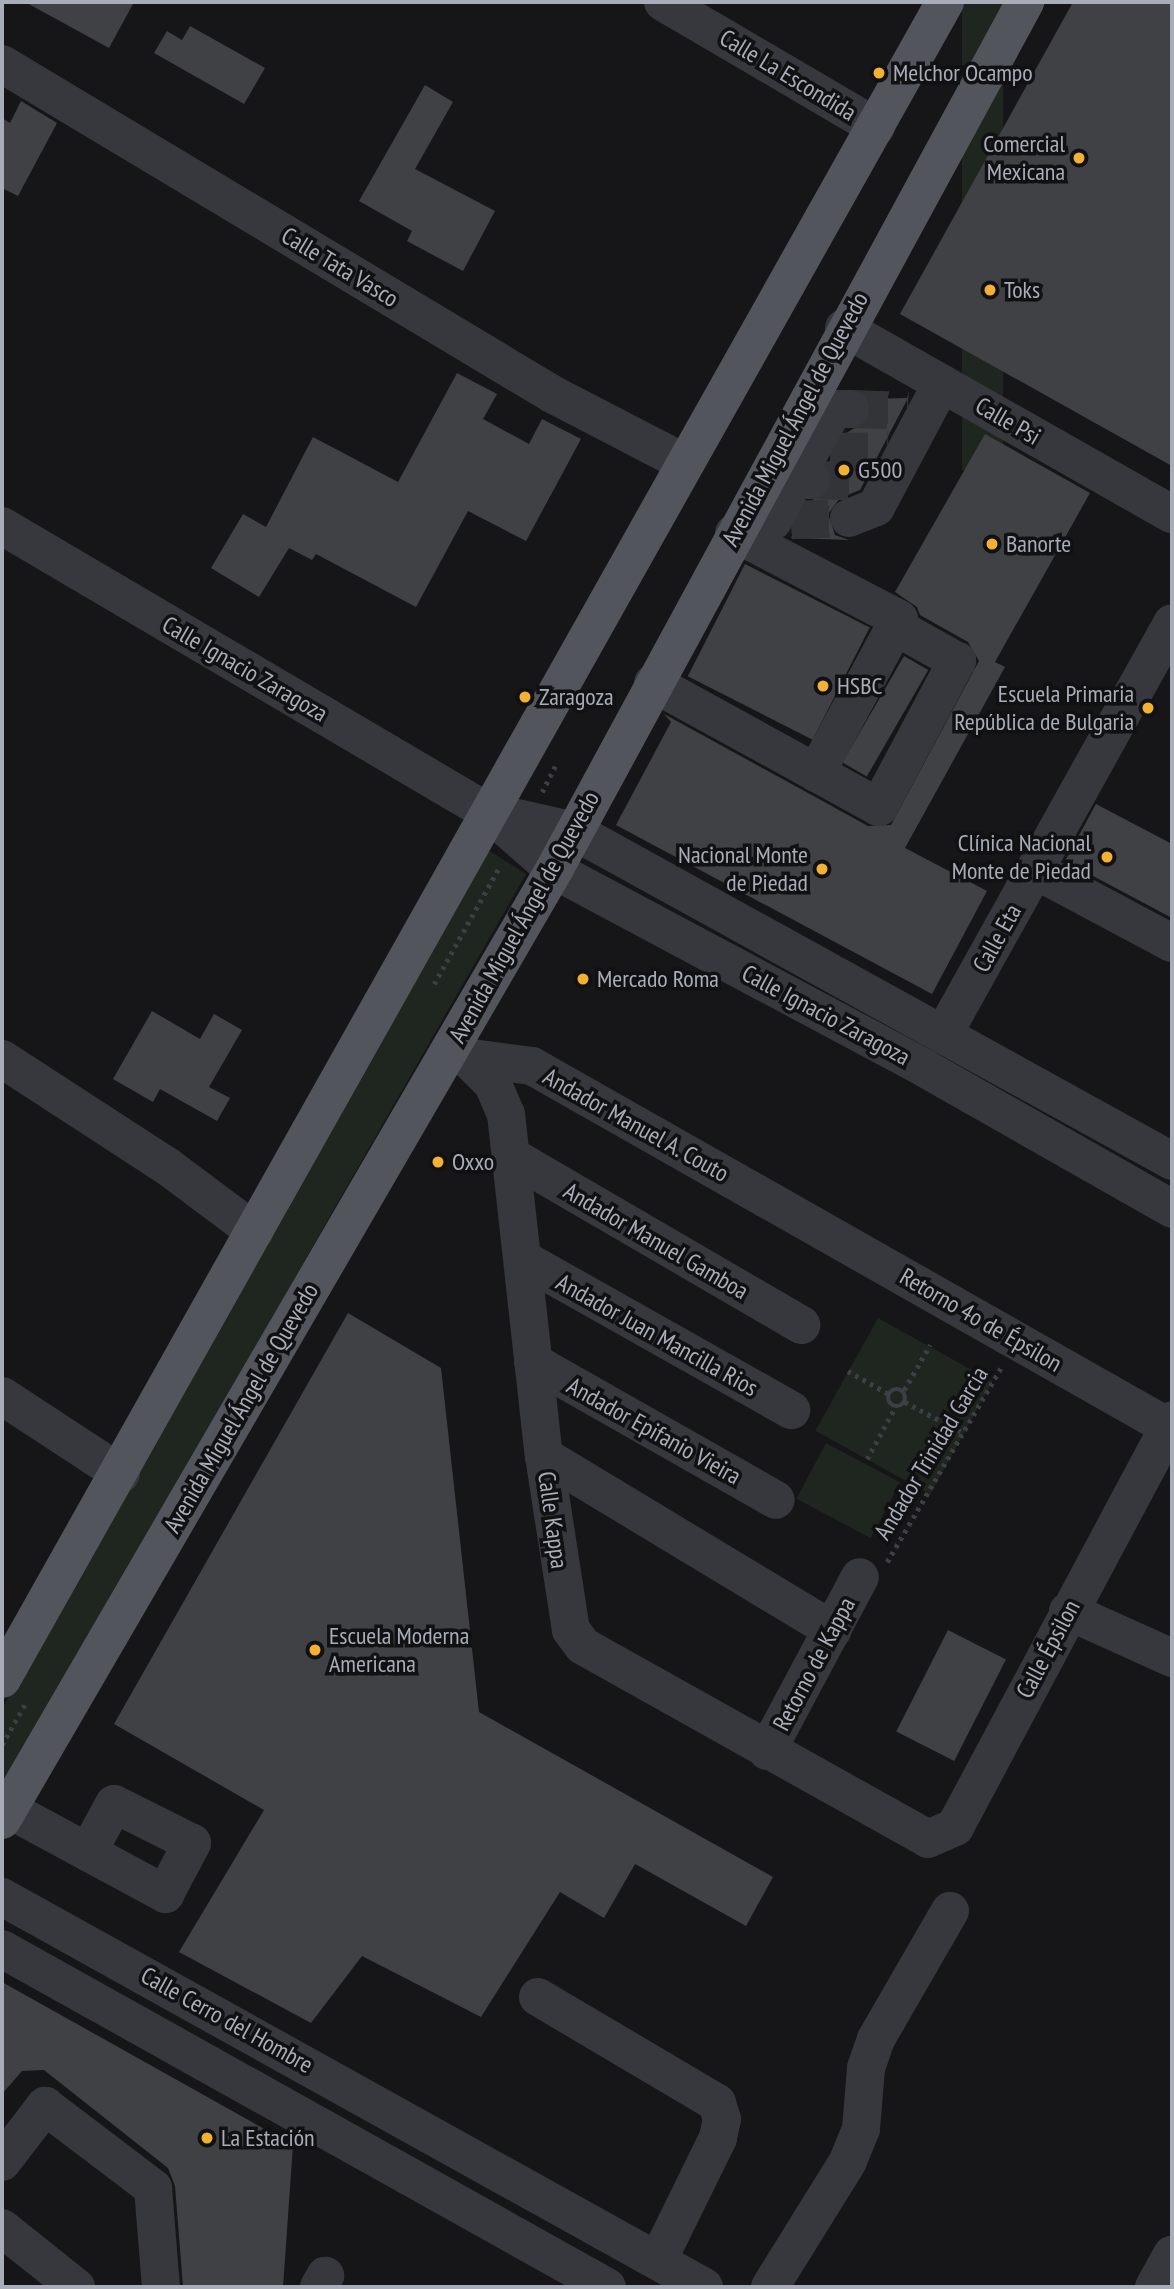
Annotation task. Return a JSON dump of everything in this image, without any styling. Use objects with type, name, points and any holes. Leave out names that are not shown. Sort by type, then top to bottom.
[{"type":"main road","points":[[2,1679],[121,1474],[683,462],[946,2]]},
{"type":"main road","name":"Avenida Miguel Ángel de Quevedo","points":[[5,1814],[462,1051],[653,683],[759,524],[844,328],[1025,2]]},
{"type":"street","name":"Calle La Escondida","points":[[663,2],[876,127]]},
{"type":"street","name":"Calle Tata Vasco","points":[[2,64],[552,394],[683,462]]},
{"type":"street","name":"Calle Psi","points":[[844,328],[926,402],[1172,514]]},
{"type":"street","points":[[849,518],[876,507],[888,466],[926,402]]},
{"type":"street","points":[[816,773],[899,619],[759,524],[811,466],[834,409],[850,409]]},
{"type":"street","name":"Calle Ignacio Zaragoza","points":[[2,526],[488,812],[554,870],[926,1069],[1172,1209]]},
{"type":"street","name":"Calle Eta","points":[[944,1033],[1172,623]]},
{"type":"street","points":[[653,683],[878,807],[957,661],[896,627]]},
{"type":"street","name":"Calle Ignacio Zaragoza","points":[[488,812],[574,831],[1172,1161]]},
{"type":"street","points":[[1035,870],[1172,943]]},
{"type":"street","name":"Calle Kappa","points":[[462,1051],[493,1084],[506,1114],[544,1456],[566,1611],[583,1646],[902,1826]]},
{"type":"street","name":"Andador Manuel A. Couto","points":[[462,1051],[532,1066],[793,1214]]},
{"type":"street","points":[[2,1059],[167,1166],[254,1231]]},
{"type":"street","name":"Andador Manuel Gamboa","points":[[511,1156],[801,1325]]},
{"type":"street","name":"Retorno 4o de Épsilon","points":[[793,1214],[1171,1425]]},
{"type":"street","name":"Andador Juan Mancilla Rios","points":[[523,1259],[792,1410]]},
{"type":"street","name":"Andador Epifanio Vieira","points":[[533,1362],[776,1500]]},
{"type":"street","points":[[2,1396],[121,1474]]},
{"type":"street","name":"Calle Épsilon","points":[[902,1826],[928,1839],[956,1827],[1068,1611],[1171,1425]]},
{"type":"street","points":[[544,1456],[833,1630]]},
{"type":"street","name":"Retorno de Kappa","points":[[768,1751],[833,1630],[870,1575]]},
{"type":"street","points":[[1068,1611],[1172,1658]]},
{"type":"street","points":[[5,1814],[88,1852]]},
{"type":"street","name":"Calle Cerro del Hombre","points":[[2,1897],[704,2287]]},
{"type":"street","points":[[770,2287],[848,2161],[861,2129],[866,2068],[876,2039],[950,1911]]},
{"type":"street","name":"Calle Cerro del Hombre","points":[[2,1949],[607,2287]]},
{"type":"street","points":[[538,1997],[717,2102],[722,2119],[718,2138],[658,2260]]},
{"type":"street","points":[[2,2161],[45,2106],[153,2188],[160,2287]]},
{"type":"street","points":[[428,2186],[451,2146]]},
{"type":"street","points":[[2,2228],[76,2287]]},
{"type":"street","points":[[1154,2287],[1172,2255]]},
{"type":"path","name":"Andador Trinidad Garcia","points":[[870,1575],[964,1433],[1018,1340]]},
{"type":"path","points":[[905,1402],[904,1390],[930,1345]]},
{"type":"path","points":[[849,1371],[889,1394],[904,1390]]},
{"type":"path","points":[[889,1394],[888,1403],[894,1409]]},
{"type":"path","points":[[905,1402],[964,1433]]},
{"type":"path","points":[[867,1459],[894,1409],[905,1402]]},
{"type":"shaded area","points":[[962,2],[1003,2],[1003,470],[962,470]]},
{"type":"shaded area","points":[[485,848],[526,874],[2,1789],[2,1709]]},
{"type":"shaded area","points":[[878,1318],[993,1382],[930,1494],[815,1431]]},
{"type":"shaded area","points":[[826,1443],[900,1482],[871,1538],[796,1499]]},
{"type":"building","points":[[25,2],[134,2],[109,48]]},
{"type":"building","name":"Comercial Mexicana","points":[[1073,2],[1172,2],[1172,466],[900,314]]},
{"type":"building","points":[[190,26],[265,68],[244,104],[154,53],[167,31],[182,40]]},
{"type":"building","points":[[425,85],[453,102],[415,169],[495,211],[463,271],[407,241],[412,231],[359,201]]},
{"type":"building","points":[[21,101],[57,123],[18,196],[2,188],[2,118],[10,123]]},
{"type":"building","points":[[457,373],[497,394],[483,419],[529,444],[542,419],[581,439],[526,541],[468,511],[416,607],[316,554],[312,560],[289,548],[259,597],[211,568],[243,514],[266,527],[313,437],[398,482]]},
{"type":"building","name":"G500","points":[[908,398],[860,490],[840,498],[828,514],[835,535],[849,540],[791,538],[807,503],[830,491],[833,479],[827,466],[846,433],[869,420],[869,399]]},
{"type":"building","points":[[985,434],[1090,493],[995,662],[1005,667],[905,848],[987,891],[932,994],[616,825],[671,722],[664,714],[868,826],[891,825],[979,661],[968,642],[920,615],[917,607],[895,592]]},
{"type":"building","points":[[745,564],[870,628],[813,740],[688,676]]},
{"type":"building","points":[[904,656],[928,670],[867,777],[842,763]]},
{"type":"building","points":[[1096,804],[1172,844],[1172,918],[1065,861]]},
{"type":"building","points":[[152,1011],[200,1039],[214,1014],[242,1030],[209,1087],[230,1098],[217,1121],[160,1089],[153,1102],[113,1079]]},
{"type":"building","name":"Escuela Moderna Americana","points":[[348,1313],[441,1368],[479,1712],[773,1877],[746,1926],[635,1864],[604,1918],[560,1892],[481,2017],[362,1956],[311,2023],[179,1952],[264,1810],[114,1724]]},
{"type":"building","points":[[948,1630],[1006,1660],[954,1761],[896,1732]]},
{"type":"building","name":"La Estación","points":[[2,1982],[293,2145],[283,2287],[183,2287],[175,2186],[168,2168],[44,2070],[22,2071],[2,2094]]},
{"type":"tunnel","points":[[850,409],[908,411]]},
{"type":"tunnel","points":[[830,452],[888,451]]},
{"type":"tunnel","points":[[811,480],[869,482]]},
{"type":"tunnel","points":[[791,520],[849,518]]},
{"type":"place","name":"Melchor Ocampo","points":[[879,73]]},
{"type":"place","name":"Comercial Mexicana","points":[[1079,158]]},
{"type":"place","name":"Toks","points":[[990,290]]},
{"type":"place","name":"G500","points":[[844,470]]},
{"type":"place","name":"Banorte","points":[[992,544]]},
{"type":"place","name":"HSBC","points":[[823,686]]},
{"type":"place","name":"Zaragoza","points":[[525,697]]},
{"type":"place","name":"Escuela Primaria República de Bulgaria","points":[[1148,708]]},
{"type":"place","name":"Clínica Nacional Monte de Piedad","points":[[1107,857]]},
{"type":"place","name":"Nacional Monte de Piedad","points":[[822,869]]},
{"type":"place","name":"Mercado Roma","points":[[583,979]]},
{"type":"place","name":"Oxxo","points":[[438,1162]]},
{"type":"place","name":"Escuela Moderna Americana","points":[[315,1650]]},
{"type":"place","name":"La Estación","points":[[207,2138]]}]
